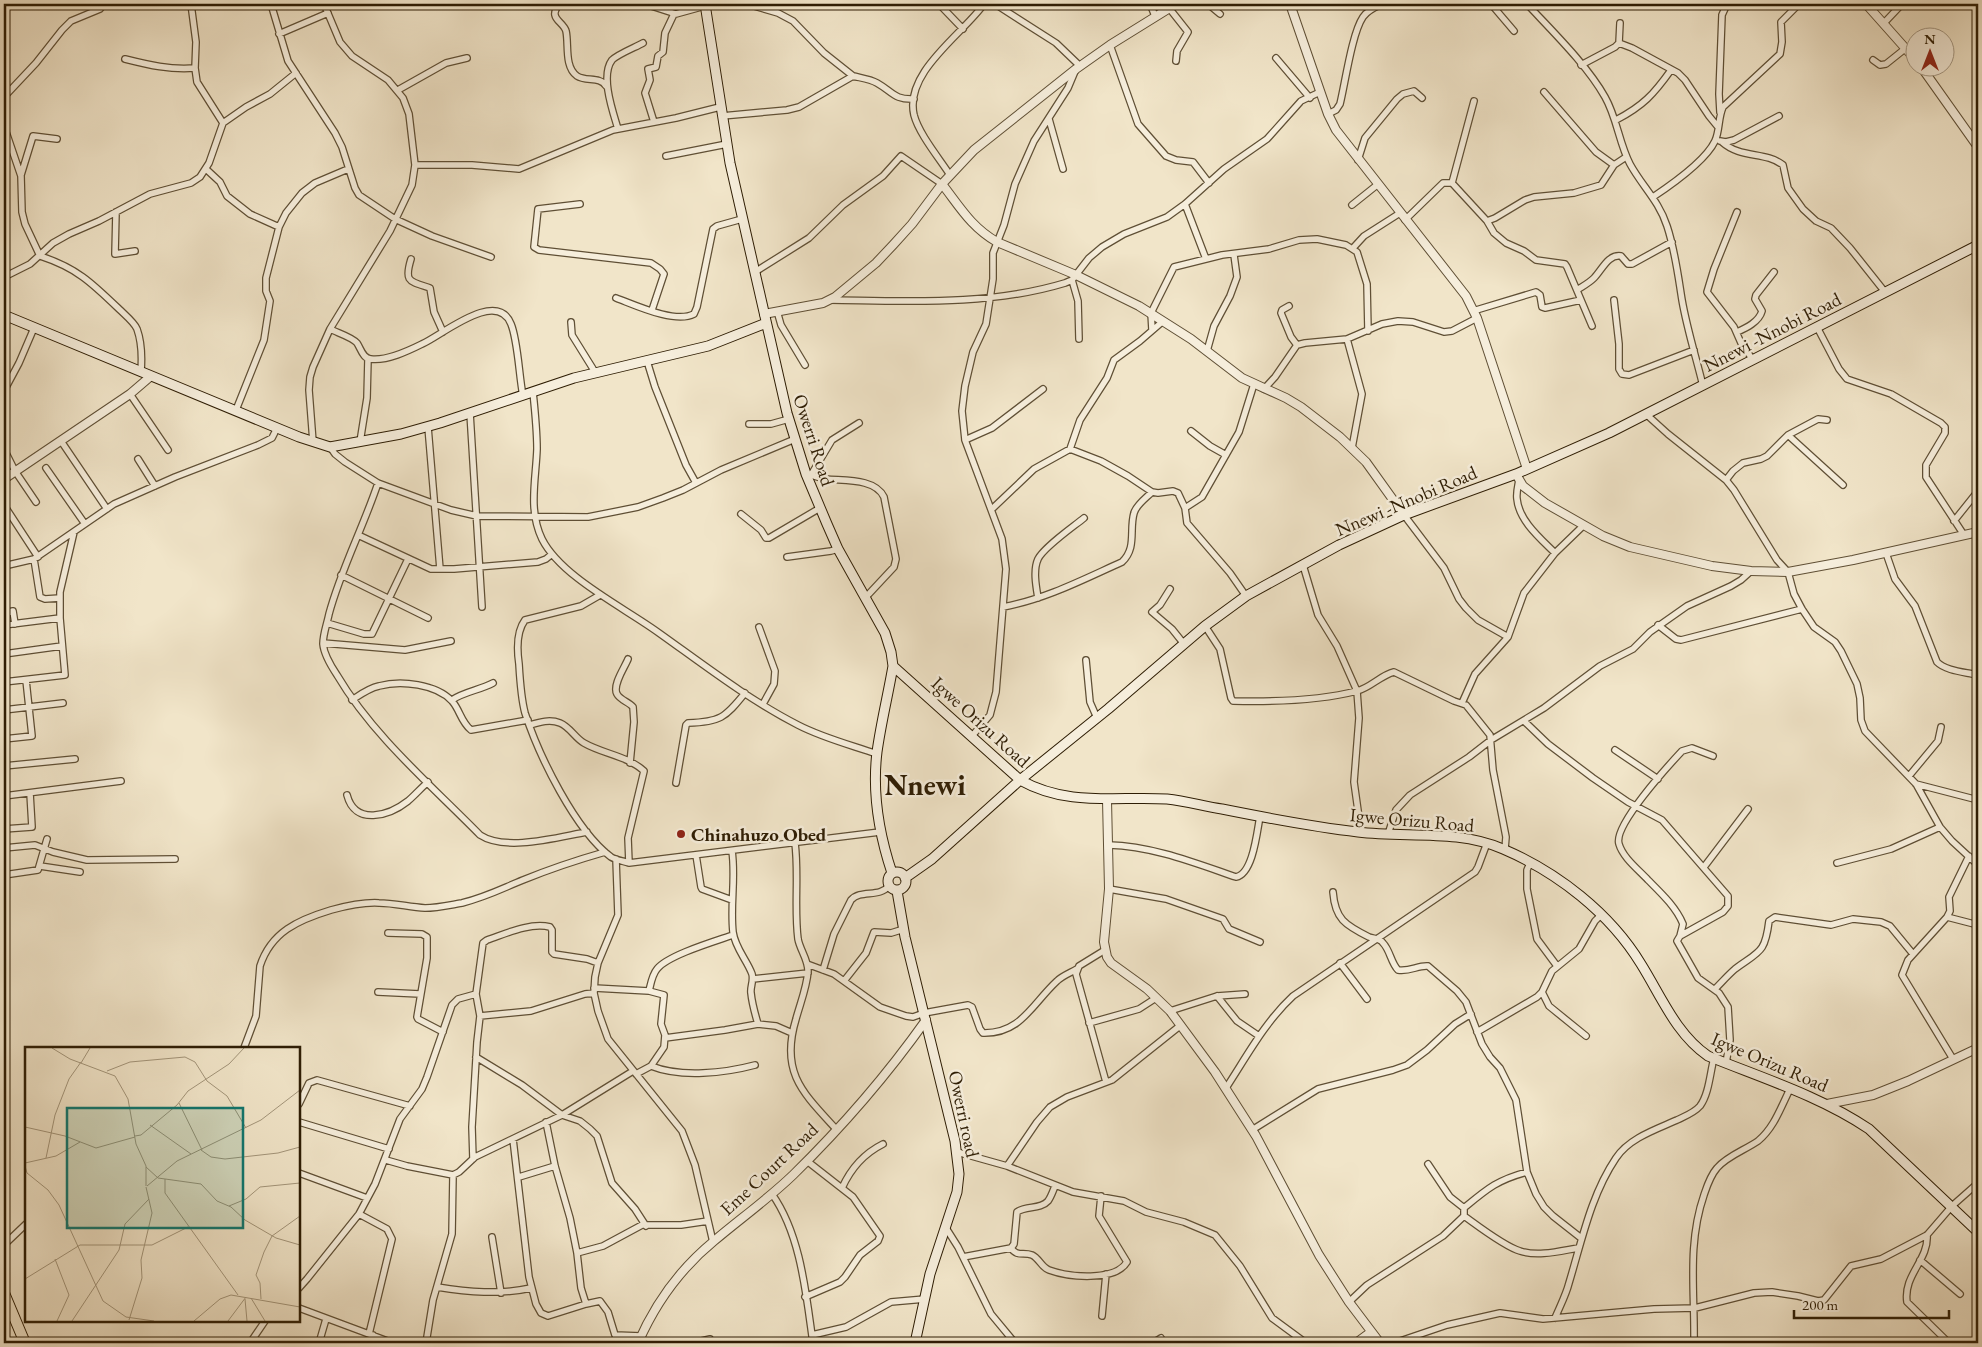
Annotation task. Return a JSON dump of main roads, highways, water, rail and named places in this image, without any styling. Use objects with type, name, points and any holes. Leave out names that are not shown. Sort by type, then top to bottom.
[{"type":"main road","name":"Owerri Road","points":[[705,5],[721,111],[742,219],[789,419],[820,508],[838,549],[866,597],[889,644],[893,666],[877,754],[876,786],[880,832],[892,873]]},
{"type":"main road","name":"Nnewi -Nnobi Road","points":[[905,878],[932,859],[1020,780],[1097,718],[1205,626],[1246,596],[1303,564],[1404,516],[1517,477],[1527,469],[1647,415],[1978,245]]},
{"type":"main road","points":[[4,315],[277,428],[330,447],[428,427],[595,372],[708,346],[765,319]]},
{"type":"main road","name":"Igwe Orizu Road","points":[[893,666],[1020,780],[1034,788],[1054,794],[1080,799],[1166,799],[1361,832],[1448,836],[1487,843],[1505,849],[1570,888],[1601,915],[1622,937],[1640,962],[1682,1032],[1693,1046],[1726,1064],[1827,1104],[1869,1129],[1978,1232]]},
{"type":"main road","points":[[892,873],[901,873],[905,878],[904,886],[893,888],[888,879],[892,873]]},
{"type":"main road","name":"Owerri road","points":[[893,888],[959,1164],[958,1183],[946,1228],[930,1274],[915,1343]]},
{"type":"main road","points":[[4,1293],[25,1343]]},
{"type":"place","name":"Chinahuzo Obed","points":[[681,834]]},
{"type":"district","name":"Nnewi","points":[[925,785]]}]
